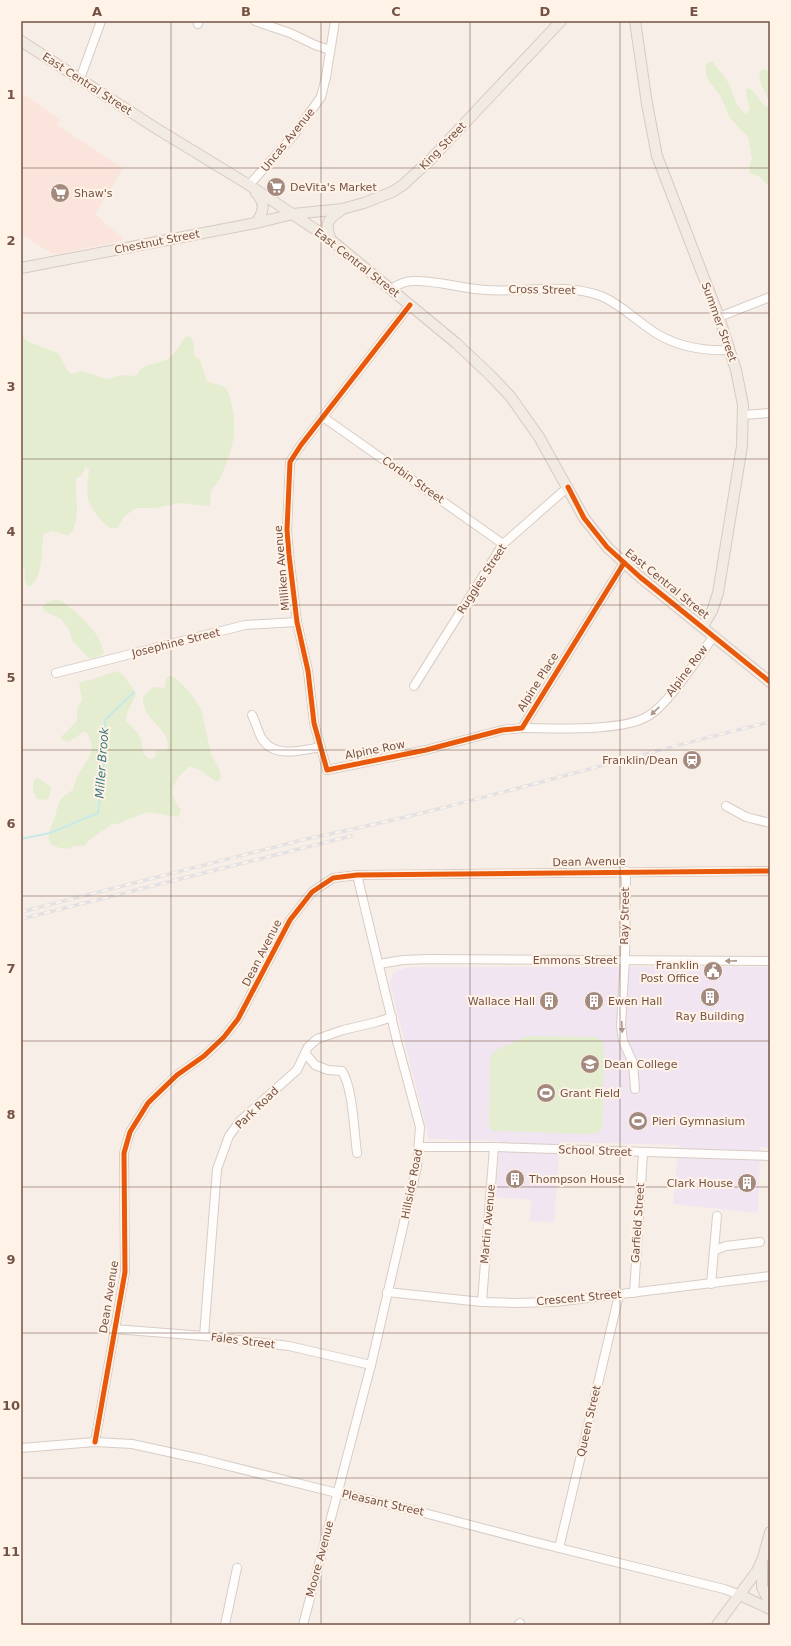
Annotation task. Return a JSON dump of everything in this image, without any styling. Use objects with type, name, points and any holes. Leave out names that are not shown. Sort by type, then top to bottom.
[{"type":"main road","name":"King Street","points":[[293,214],[342,209],[364,203],[392,192],[412,178],[561,21]]},
{"type":"main road","name":"Summer Street","points":[[635,21],[649,117],[657,156],[719,318],[734,363],[743,405],[742,446],[718,593],[712,611],[702,626]]},
{"type":"main road","name":"East Central Street","points":[[21,41],[293,214],[331,240],[469,354],[510,396],[539,436],[584,518],[607,547],[624,563],[770,682]]},
{"type":"main road","points":[[249,186],[262,199],[264,206],[263,211],[256,223]]},
{"type":"main road","points":[[331,240],[328,232],[330,217],[342,209]]},
{"type":"main road","name":"Chestnut Street","points":[[21,268],[256,223],[293,214]]},
{"type":"main road","points":[[770,1532],[762,1562],[762,1587],[770,1604]]},
{"type":"main road","points":[[717,1625],[751,1581],[762,1562]]},
{"type":"main road","points":[[740,1595],[770,1609]]},
{"type":"street","points":[[80,78],[101,21]]},
{"type":"street","points":[[255,21],[290,33],[315,45],[330,50]]},
{"type":"street","name":"Uncas Avenue","points":[[249,186],[294,136],[321,97],[326,77],[335,21]]},
{"type":"street","name":"Cross Street","points":[[391,289],[398,284],[412,280],[486,290],[566,289],[588,292],[601,296],[618,305],[658,334],[670,340],[710,350],[729,350]]},
{"type":"street","points":[[719,318],[770,297]]},
{"type":"street","name":"Milliken Avenue","points":[[327,770],[314,723],[308,671],[297,622],[287,530],[290,462],[410,305]]},
{"type":"street","points":[[742,415],[770,414]]},
{"type":"street","name":"Corbin Street","points":[[323,417],[504,544]]},
{"type":"street","name":"Ruggles Street","points":[[414,686],[504,544],[568,487]]},
{"type":"street","name":"Alpine Place","points":[[426,750],[502,730],[522,728],[624,563]]},
{"type":"street","name":"Josephine Street","points":[[56,673],[245,625],[297,622]]},
{"type":"street","name":"Alpine Row","points":[[522,728],[598,727],[625,724],[647,717],[655,712],[673,691],[714,636]]},
{"type":"street","points":[[252,715],[263,740],[272,749],[286,752],[321,747]]},
{"type":"street","name":"Alpine Row","points":[[327,770],[426,750]]},
{"type":"street","points":[[726,806],[746,817],[770,823]]},
{"type":"street","name":"Dean Avenue","points":[[95,1442],[125,1272],[124,1153],[130,1132],[148,1103],[177,1075],[204,1056],[224,1037],[238,1019],[290,920],[312,892],[333,878],[357,875],[626,871],[770,871]]},
{"type":"street","name":"Ray Street","points":[[626,871],[625,960],[621,1025],[623,1041],[633,1063],[635,1090]]},
{"type":"street","name":"Hillside Road","points":[[337,1493],[371,1365],[387,1292],[418,1166],[420,1147],[420,1127],[357,875]]},
{"type":"street","name":"Emmons Street","points":[[379,964],[403,960],[429,959],[770,961]]},
{"type":"street","name":"Park Road","points":[[204,1336],[217,1169],[229,1136],[240,1121],[297,1070],[308,1047],[317,1039],[392,1017]]},
{"type":"street","points":[[305,1053],[315,1065],[328,1070],[342,1071],[346,1076],[357,1153]]},
{"type":"street","name":"School Street","points":[[420,1147],[494,1147],[770,1156]]},
{"type":"street","name":"Martin Avenue","points":[[482,1302],[494,1147]]},
{"type":"street","name":"Garfield Street","points":[[634,1293],[642,1153]]},
{"type":"street","points":[[711,1284],[717,1216]]},
{"type":"street","points":[[715,1250],[726,1246],[760,1242]]},
{"type":"street","name":"Crescent Street","points":[[387,1292],[482,1302],[554,1302],[770,1276]]},
{"type":"street","name":"Queen Street","points":[[559,1548],[619,1295]]},
{"type":"street","name":"Fales Street","points":[[114,1329],[204,1336],[289,1346],[371,1365]]},
{"type":"street","name":"Pleasant Street","points":[[21,1448],[95,1442],[132,1444],[194,1457],[337,1493],[413,1510],[722,1589],[740,1595]]},
{"type":"street","name":"Moore Avenue","points":[[303,1625],[337,1493]]},
{"type":"street","points":[[225,1625],[237,1568]]},
{"type":"shaded area","points":[[21,92],[60,120],[57,125],[123,168],[95,214],[124,240],[54,255],[21,234]]},
{"type":"shaded area","name":"Dean College","points":[[409,967],[770,967],[770,1148],[760,1147],[758,1213],[673,1204],[679,1145],[560,1142],[554,1222],[530,1221],[531,1200],[496,1197],[500,1141],[429,1139],[390,983],[393,974]]},
{"type":"green space","points":[[712,61],[729,84],[739,107],[746,114],[750,109],[746,95],[747,88],[751,89],[763,104],[769,107],[769,102],[761,83],[760,74],[762,69],[770,71],[770,187],[760,177],[750,173],[749,167],[752,159],[748,137],[730,118],[720,95],[708,80],[706,64]]},
{"type":"green space","points":[[21,331],[25,339],[29,342],[58,353],[71,374],[82,371],[106,379],[124,375],[136,376],[143,368],[169,358],[176,351],[185,337],[189,336],[193,342],[194,355],[200,360],[207,381],[224,387],[231,400],[234,416],[234,435],[230,452],[224,470],[211,491],[209,506],[181,503],[155,508],[136,508],[125,516],[117,528],[111,528],[104,524],[89,502],[87,484],[89,470],[86,466],[82,475],[76,479],[77,509],[75,524],[72,531],[68,535],[52,531],[44,534],[40,570],[38,577],[29,587],[25,581],[25,570],[21,565]]},
{"type":"green space","points":[[56,599],[73,609],[90,627],[98,637],[104,652],[103,654],[94,658],[88,658],[72,640],[69,630],[61,619],[44,611],[43,607],[47,602]]},
{"type":"green space","points":[[118,671],[125,677],[136,694],[127,713],[126,721],[141,738],[146,756],[152,759],[155,757],[156,751],[167,750],[168,743],[162,730],[147,712],[143,697],[153,687],[165,688],[166,678],[169,676],[174,677],[184,686],[201,709],[211,754],[220,770],[221,777],[219,781],[216,781],[197,768],[189,767],[175,782],[173,787],[176,804],[181,810],[178,817],[148,812],[125,820],[119,824],[112,824],[90,839],[84,846],[74,846],[69,849],[55,846],[49,840],[49,835],[56,816],[57,806],[66,794],[73,790],[77,777],[90,756],[92,745],[86,732],[82,732],[77,737],[67,742],[60,738],[77,721],[77,709],[82,700],[79,684],[84,681]]},
{"type":"green space","points":[[38,778],[50,786],[51,790],[48,799],[37,799],[33,790],[33,785],[34,780]]},
{"type":"green space","name":"Grant Field","points":[[528,1036],[595,1037],[603,1042],[603,1124],[599,1132],[592,1134],[493,1131],[489,1126],[490,1058],[496,1050]]},
{"type":"waterway","name":"Miller Brook","points":[[21,839],[50,833],[98,813],[104,761],[105,720],[134,692]]},
{"type":"railway","points":[[21,912],[306,839],[423,813],[770,722]]},
{"type":"railway","points":[[21,919],[351,836]]},
{"type":"cycle path","points":[[410,305],[301,445],[290,462],[287,530],[297,622],[308,671],[314,723],[327,770],[426,750],[502,730],[522,728],[624,563]]},
{"type":"cycle path","points":[[568,487],[584,518],[607,547],[640,577],[770,682]]},
{"type":"cycle path","points":[[95,1442],[125,1272],[124,1153],[130,1132],[148,1103],[177,1075],[204,1056],[224,1037],[238,1019],[290,920],[312,892],[333,878],[357,875],[770,871]]},
{"type":"place","name":"DeVita's Market","points":[[276,187]]},
{"type":"place","name":"Shaw's","points":[[60,193]]},
{"type":"place","name":"Franklin/Dean","points":[[692,760]]},
{"type":"place","name":"Franklin Post Office","points":[[713,971]]},
{"type":"place","name":"Ray Building","points":[[710,997]]},
{"type":"place","name":"Wallace Hall","points":[[549,1001]]},
{"type":"place","name":"Ewen Hall","points":[[594,1001]]},
{"type":"place","name":"Dean College","points":[[590,1064]]},
{"type":"place","name":"Grant Field","points":[[546,1093]]},
{"type":"place","name":"Pieri Gymnasium","points":[[638,1121]]},
{"type":"place","name":"Thompson House","points":[[515,1179]]},
{"type":"place","name":"Clark House","points":[[747,1183]]}]
